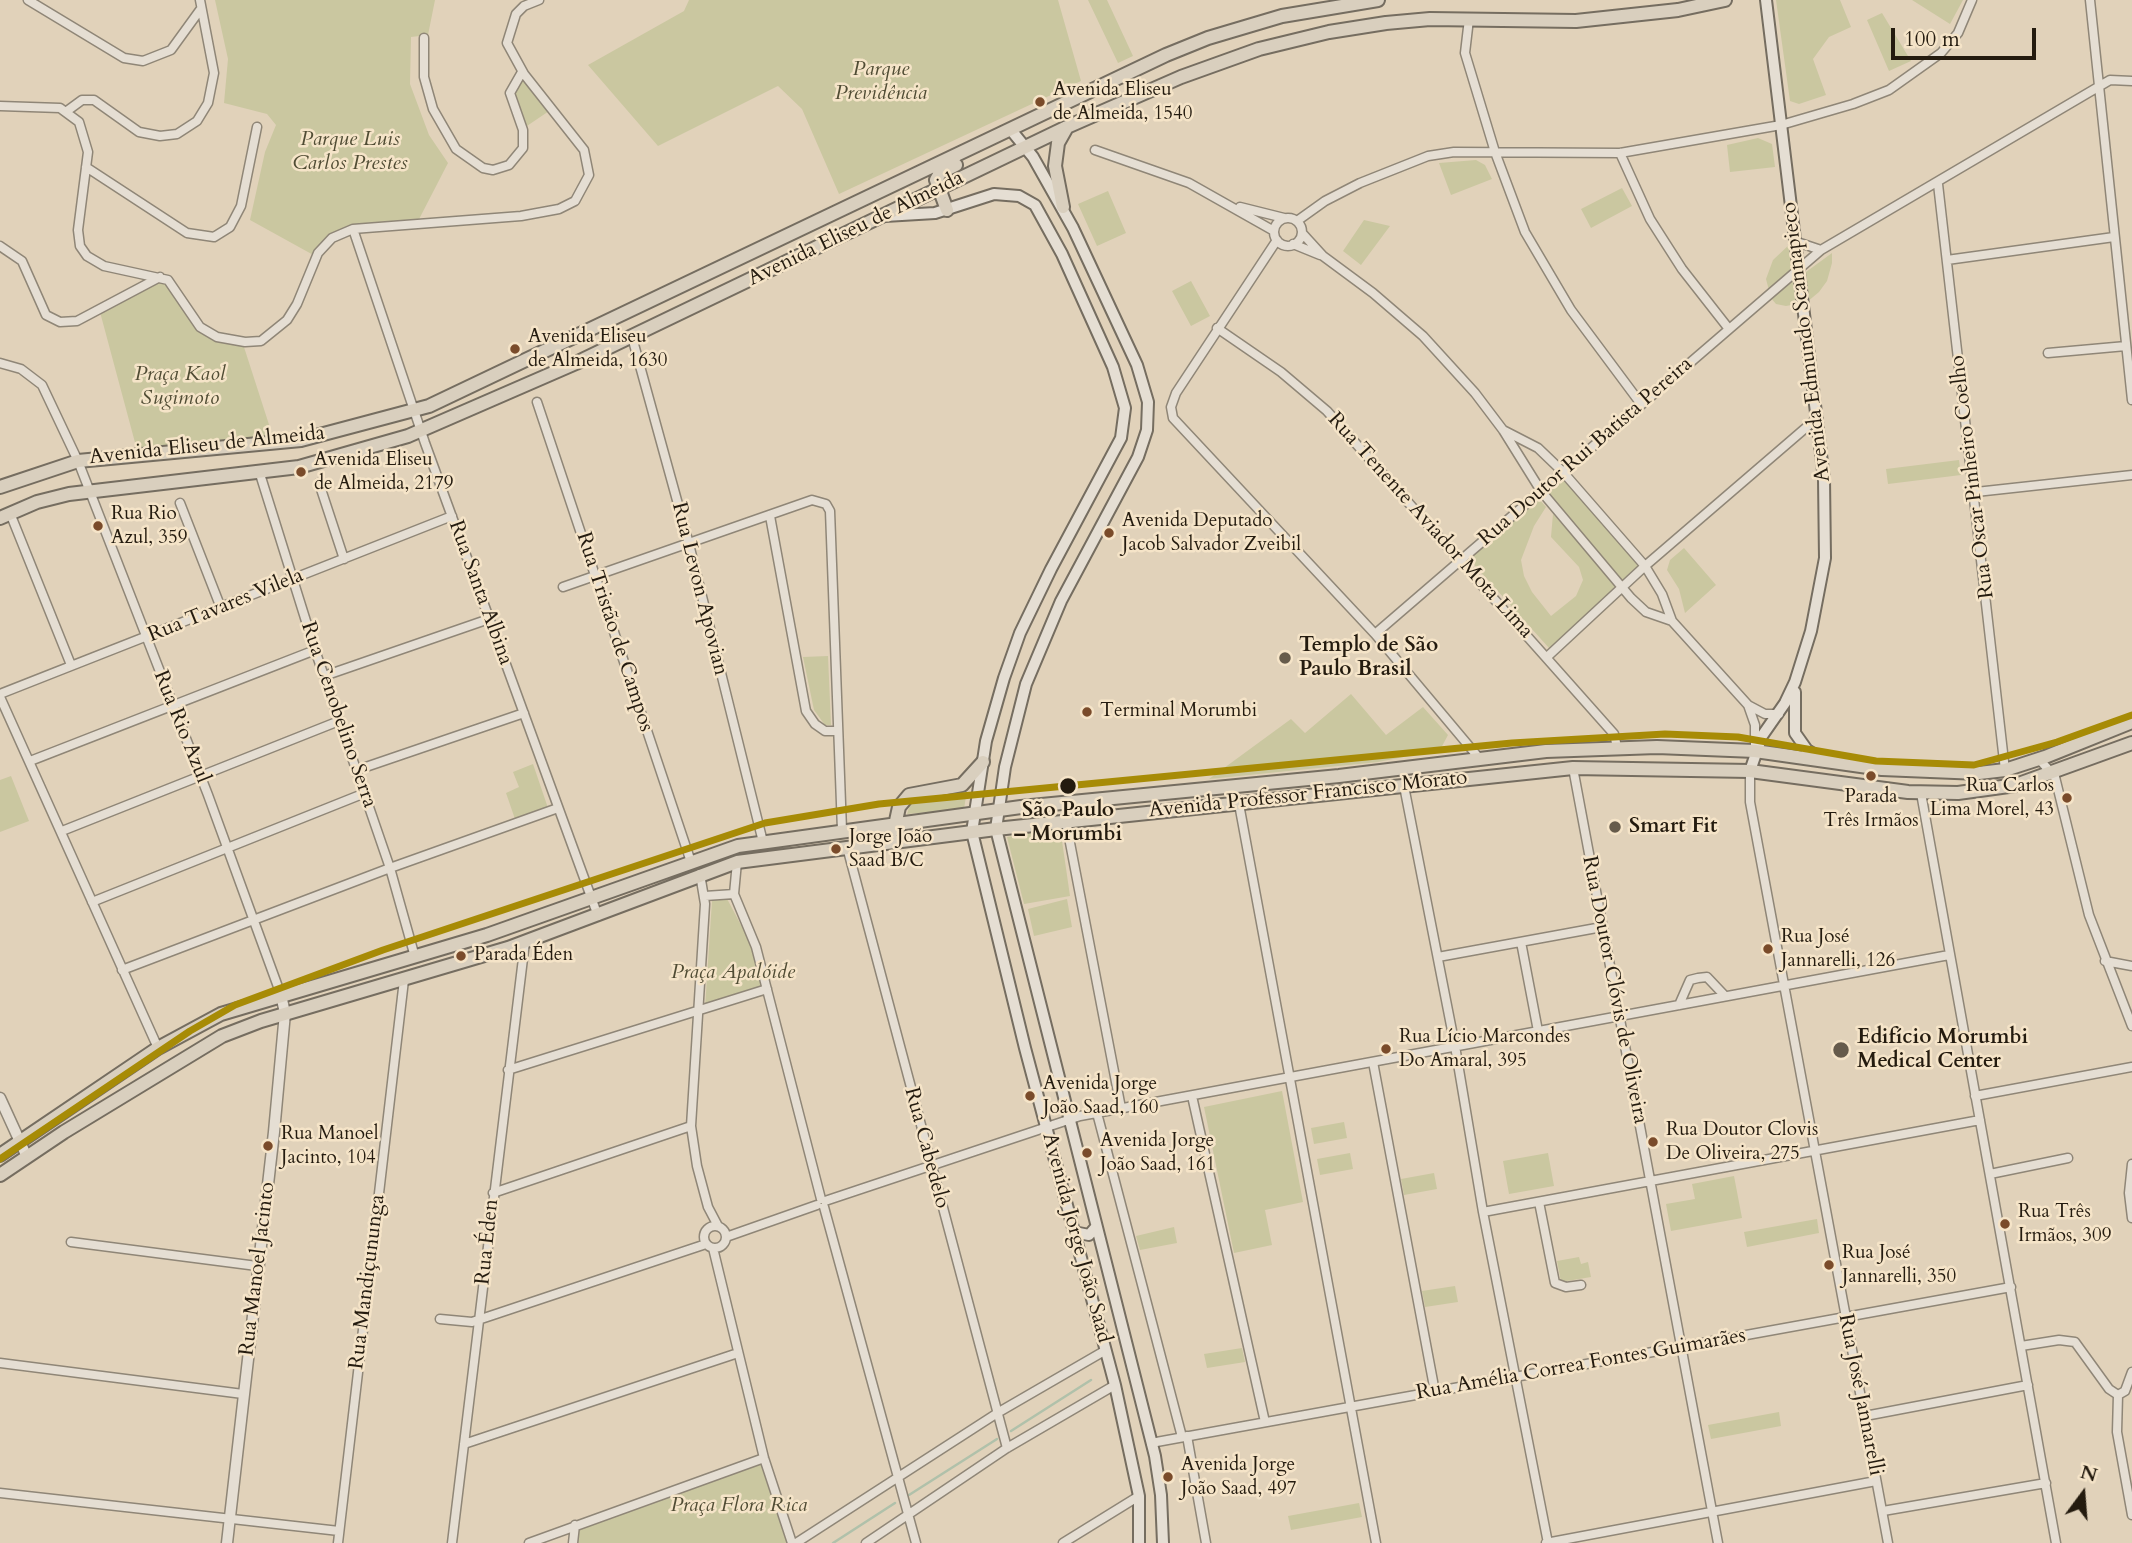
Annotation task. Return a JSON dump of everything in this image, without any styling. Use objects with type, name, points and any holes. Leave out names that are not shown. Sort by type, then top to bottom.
[{"type":"main road","name":"Avenida Eliseu de Almeida","points":[[0,487],[78,461],[301,440],[429,405],[1208,38],[1282,16],[1378,0]]},
{"type":"main road","name":"Avenida Eliseu de Almeida","points":[[5,516],[51,498],[89,491],[260,474],[337,459],[421,431],[632,337],[1067,127],[1206,67],[1288,40],[1386,23],[1469,19],[1576,21],[1623,18],[1726,0]]},
{"type":"main road","name":"Avenida Edmundo Scannapieco","points":[[1755,751],[1779,714],[1795,682],[1811,631],[1825,558],[1824,479],[1766,0]]},
{"type":"main road","points":[[1063,207],[1055,166],[1058,143],[1067,127]]},
{"type":"main road","points":[[996,829],[997,810],[1026,684],[1061,601],[1138,457],[1149,416],[1137,365],[1063,207],[1033,157],[1011,130]]},
{"type":"main road","points":[[947,211],[938,191],[936,177],[966,159],[969,150]]},
{"type":"main road","points":[[885,216],[947,211],[994,194],[1019,196],[1035,205],[1062,254],[1113,367],[1125,408],[1121,438],[1020,633],[1004,678],[983,762],[974,813]]},
{"type":"main road","points":[[1004,678],[1026,684]]},
{"type":"main road","name":"Avenida Edmundo Scannapieco","points":[[1795,682],[1795,733],[1807,750],[1821,759]]},
{"type":"main road","name":"Avenida Professor Francisco Morato","points":[[0,1154],[158,1048],[222,1014],[415,957],[591,900],[737,846],[997,810],[1339,776],[1479,758],[1617,747],[1755,751],[1912,772],[1961,774],[2005,770],[2132,722]]},
{"type":"main road","name":"Avenida Professor Francisco Morato","points":[[0,1175],[222,1036],[285,1013],[404,980],[525,942],[737,862],[996,829],[1573,768],[1750,771],[1921,793],[1985,791],[2053,773],[2132,743]]},
{"type":"main road","name":"Rua José Jannarelli","points":[[1750,771],[1755,751]]},
{"type":"main road","points":[[896,841],[894,824],[899,807],[909,795],[962,785],[983,762]]},
{"type":"main road","name":"Avenida Jorge João Saad","points":[[974,813],[972,832],[1045,1127],[1115,1385],[1139,1496],[1139,1543]]},
{"type":"main road","name":"Avenida Jorge João Saad","points":[[996,829],[1151,1443],[1161,1495],[1163,1543]]},
{"type":"main road","points":[[1074,1232],[1088,1235],[1096,1227]]},
{"type":"main road","points":[[1079,1252],[1086,1245],[1101,1245]]},
{"type":"street","points":[[28,0],[124,58],[142,61],[171,50],[200,10]]},
{"type":"street","points":[[68,111],[75,103],[89,99],[148,135],[169,136],[188,129],[208,103],[214,73],[200,0]]},
{"type":"street","points":[[0,106],[50,107],[68,111],[85,132],[86,167],[78,230],[80,246],[87,256],[104,266],[160,277],[175,287],[200,327],[208,332],[231,340],[261,341],[274,333],[292,312],[322,247],[332,238],[353,229],[521,216],[559,209],[575,201],[589,175],[584,150],[522,72],[510,52],[508,33],[516,14],[524,6],[540,0]]},
{"type":"street","points":[[1297,222],[1325,201],[1398,166],[1454,152],[1620,153],[1781,125],[1853,104],[1889,90],[1919,71],[1958,33],[1972,0]]},
{"type":"street","points":[[2090,0],[2132,401]]},
{"type":"street","points":[[1469,19],[1465,53],[1495,152],[1525,232],[1545,270],[1601,354],[1641,404]]},
{"type":"street","points":[[424,38],[424,77],[433,109],[456,149],[483,168],[493,170],[509,165],[523,148],[523,130],[510,93],[522,72]]},
{"type":"street","points":[[2100,86],[2110,80],[2132,81]]},
{"type":"street","name":"Rua Doutor Rui Batista Pereira","points":[[1376,634],[1821,250],[1938,184],[2100,86]]},
{"type":"street","points":[[86,167],[187,233],[214,237],[230,227],[242,206],[257,127]]},
{"type":"street","points":[[1095,150],[1189,183],[1230,204],[1276,236],[1284,245],[1293,244],[1323,256]]},
{"type":"street","points":[[1620,153],[1650,219],[1682,269],[1728,329]]},
{"type":"street","name":"Rua Oscar Pinheiro Coelho","points":[[1938,184],[1976,492],[2005,770]]},
{"type":"street","points":[[1230,204],[1297,222],[1302,233],[1323,256],[1373,293],[1423,336],[1503,430],[1541,491],[1623,587],[1646,612],[1672,621]]},
{"type":"street","points":[[1284,218],[1276,236],[1176,393],[1171,407],[1177,424],[1376,634],[1479,758]]},
{"type":"street","name":"Rua Santa Albina","points":[[353,229],[413,409],[598,916]]},
{"type":"street","points":[[1293,244],[1302,233]]},
{"type":"street","points":[[1947,260],[2114,237]]},
{"type":"street","points":[[1794,241],[1821,250]]},
{"type":"street","points":[[0,246],[22,261],[46,315],[60,322],[77,321],[160,277]]},
{"type":"street","name":"Rua Tenente Aviador Mota Lima","points":[[1217,328],[1281,372],[1326,411],[1615,734],[1617,747]]},
{"type":"street","name":"Rua Levon Apovian","points":[[632,337],[689,544],[763,842]]},
{"type":"street","points":[[2048,354],[2126,346]]},
{"type":"street","name":"Rua Rio Azul","points":[[0,363],[21,369],[42,385],[78,461],[200,775],[281,995]]},
{"type":"street","name":"Rua Tristão de Campos","points":[[537,402],[691,862]]},
{"type":"street","points":[[1547,657],[1645,566],[1816,419]]},
{"type":"street","points":[[1503,430],[1538,448],[1563,472],[1645,566],[1662,594],[1672,621],[1748,705],[1765,714],[1779,714]]},
{"type":"street","name":"Rua Cenobelino Serra","points":[[260,474],[315,650],[390,868],[415,957]]},
{"type":"street","points":[[1976,492],[2132,475]]},
{"type":"street","points":[[319,483],[344,559]]},
{"type":"street","points":[[563,587],[812,500],[819,500],[830,511],[842,830]]},
{"type":"street","points":[[180,503],[221,608]]},
{"type":"street","points":[[5,516],[71,665]]},
{"type":"street","name":"Rua Tavares Vilela","points":[[0,695],[452,516]]},
{"type":"street","points":[[770,516],[806,711],[815,724],[825,731],[837,731]]},
{"type":"street","points":[[324,676],[489,619]]},
{"type":"street","points":[[30,761],[315,650]]},
{"type":"street","points":[[0,695],[158,1048]]},
{"type":"street","points":[[1748,705],[1755,725],[1755,751]]},
{"type":"street","points":[[357,770],[524,713]]},
{"type":"street","points":[[62,831],[339,721]]},
{"type":"street","points":[[2039,758],[2053,773],[2082,892],[2105,961],[2132,1026]]},
{"type":"street","name":"Rua Doutor Clóvis de Oliveira","points":[[1573,768],[1718,1543]]},
{"type":"street","name":"Rua José Jannarelli","points":[[1750,771],[1750,802],[1888,1543]]},
{"type":"street","points":[[1404,786],[1547,1543],[1876,1480]]},
{"type":"street","points":[[92,902],[228,850],[365,793]]},
{"type":"street","points":[[1921,793],[2056,1543]]},
{"type":"street","points":[[1239,804],[1353,1406],[1376,1543]]},
{"type":"street","points":[[122,970],[390,868],[558,808]]},
{"type":"street","points":[[1066,822],[1121,1108]]},
{"type":"street","name":"Rua Cabedelo","points":[[847,847],[1007,1448]]},
{"type":"street","points":[[737,862],[734,894],[751,932],[767,989],[821,1203],[916,1543]]},
{"type":"street","points":[[700,874],[705,896],[691,1126],[697,1166],[708,1207],[711,1244],[720,1265],[764,1458],[794,1543],[999,1412],[1106,1350]]},
{"type":"street","points":[[705,896],[734,894]]},
{"type":"street","points":[[1438,957],[1602,927]]},
{"type":"street","name":"Rua Éden","points":[[452,1543],[525,942]]},
{"type":"street","points":[[1521,942],[1538,1031]]},
{"type":"street","points":[[708,1228],[723,1231],[743,1228],[1069,1119],[1949,955]]},
{"type":"street","points":[[2105,961],[2132,968]]},
{"type":"street","points":[[2112,977],[2120,971],[2132,968]]},
{"type":"street","points":[[1679,1005],[1690,980],[1698,978],[1707,977],[1725,996]]},
{"type":"street","name":"Rua Mandiçununga","points":[[338,1543],[404,980]]},
{"type":"street","points":[[508,1070],[767,989]]},
{"type":"street","name":"Rua Manoel Jacinto","points":[[227,1543],[285,1013],[281,995]]},
{"type":"street","points":[[1373,1062],[1435,1392]]},
{"type":"street","points":[[1975,1097],[2132,1067]]},
{"type":"street","points":[[1192,1096],[1265,1422]]},
{"type":"street","points":[[0,1098],[27,1157]]},
{"type":"street","points":[[1097,1113],[1185,1437],[1206,1543]]},
{"type":"street","points":[[1483,1212],[1980,1120]]},
{"type":"street","points":[[493,1193],[691,1126]]},
{"type":"street","points":[[1990,1174],[2068,1158]]},
{"type":"street","points":[[2132,1164],[2129,1193],[2132,1218]]},
{"type":"street","points":[[1539,1202],[1555,1283],[1566,1287],[1581,1285]]},
{"type":"street","points":[[708,1207],[723,1231]]},
{"type":"street","points":[[440,1319],[467,1322],[480,1318],[688,1248],[711,1244],[723,1231]]},
{"type":"street","points":[[71,1242],[257,1266]]},
{"type":"street","name":"Rua Amélia Correa Fontes Guimarães","points":[[1151,1443],[2011,1287]]},
{"type":"street","points":[[2021,1346],[2059,1340],[2075,1342],[2109,1390],[2118,1395]]},
{"type":"street","points":[[464,1444],[738,1353]]},
{"type":"street","points":[[0,1363],[243,1394]]},
{"type":"street","points":[[2118,1395],[2125,1391],[2132,1372]]},
{"type":"street","points":[[866,1543],[1007,1448],[1115,1385]]},
{"type":"street","points":[[1865,1416],[2028,1385]]},
{"type":"street","points":[[2118,1395],[2117,1432],[2132,1515]]},
{"type":"street","points":[[529,1543],[764,1458]]},
{"type":"street","points":[[1882,1511],[2046,1483]]},
{"type":"street","points":[[0,1493],[339,1531]]},
{"type":"street","points":[[1063,1543],[1139,1496]]},
{"type":"street","points":[[573,1543],[575,1525]]},
{"type":"green space","name":"Parque Luis Carlos Prestes","points":[[215,0],[435,0],[428,35],[411,37],[410,84],[429,135],[448,163],[416,225],[377,227],[332,238],[317,257],[250,220],[265,152],[276,125],[267,114],[224,103],[228,59]]},
{"type":"green space","name":"Parque Previdência","points":[[689,0],[1058,0],[1081,81],[839,194],[802,109],[778,86],[658,146],[588,65],[684,11]]},
{"type":"green space","points":[[1088,0],[1107,0],[1133,56],[1118,63]]},
{"type":"green space","points":[[1776,0],[1840,0],[1851,27],[1829,37],[1813,59],[1826,95],[1799,104],[1790,101]]},
{"type":"green space","points":[[1912,0],[1963,0],[1950,24]]},
{"type":"green space","points":[[1882,13],[1911,61],[1889,71],[1867,20]]},
{"type":"green space","points":[[524,74],[552,109],[524,128],[511,93]]},
{"type":"green space","points":[[1758,138],[1772,144],[1775,167],[1730,172],[1727,145]]},
{"type":"green space","points":[[1476,160],[1485,165],[1492,179],[1451,195],[1439,163]]},
{"type":"green space","points":[[1622,188],[1632,206],[1591,228],[1581,209]]},
{"type":"green space","points":[[1108,191],[1126,233],[1097,246],[1078,204]]},
{"type":"green space","points":[[1364,220],[1390,226],[1361,265],[1343,251]]},
{"type":"green space","points":[[1791,243],[1795,280],[1832,253],[1832,263],[1827,281],[1819,292],[1807,302],[1786,306],[1776,304],[1771,298],[1766,279],[1773,260]]},
{"type":"green space","name":"Praça Kaol Sugimoto","points":[[159,280],[171,289],[202,332],[243,344],[273,437],[137,450],[100,312]]},
{"type":"green space","points":[[1191,281],[1210,316],[1191,326],[1172,291]]},
{"type":"green space","points":[[1959,460],[1961,475],[1888,484],[1886,469]]},
{"type":"green space","points":[[1563,472],[1645,566],[1623,587],[1541,491]]},
{"type":"green space","points":[[1538,498],[1546,507],[1534,526],[1521,560],[1524,576],[1532,592],[1551,616],[1576,596],[1583,580],[1579,567],[1551,537],[1553,514],[1618,586],[1549,648],[1469,559]]},
{"type":"green space","points":[[1684,548],[1716,585],[1685,613],[1679,589],[1667,570],[1670,560]]},
{"type":"green space","points":[[828,656],[831,725],[825,725],[814,710],[803,657]]},
{"type":"green space","points":[[1351,694],[1386,735],[1423,707],[1448,735],[1440,750],[1378,762],[1209,779],[1291,719],[1305,733]]},
{"type":"green space","points":[[533,764],[548,808],[515,819],[506,793],[519,787],[513,772]]},
{"type":"green space","points":[[11,776],[29,821],[0,832],[0,780]]},
{"type":"green space","points":[[967,790],[964,809],[907,814],[912,798]]},
{"type":"green space","points":[[1060,827],[1070,896],[1024,904],[1007,837]]},
{"type":"green space","name":"Praça Apalóide","points":[[718,894],[725,895],[750,942],[762,990],[705,1008],[712,901]]},
{"type":"green space","points":[[1067,899],[1072,927],[1034,936],[1028,909]]},
{"type":"green space","points":[[1282,1091],[1303,1202],[1265,1210],[1272,1245],[1234,1253],[1204,1107]]},
{"type":"green space","points":[[1344,1122],[1347,1138],[1314,1144],[1311,1128]]},
{"type":"green space","points":[[1350,1153],[1353,1169],[1320,1175],[1317,1159]]},
{"type":"green space","points":[[1548,1153],[1554,1186],[1509,1194],[1503,1161]]},
{"type":"green space","points":[[1434,1173],[1437,1189],[1404,1195],[1401,1179]]},
{"type":"green space","points":[[1734,1176],[1742,1218],[1671,1231],[1666,1204],[1695,1199],[1692,1184]]},
{"type":"green space","points":[[1817,1219],[1819,1233],[1747,1247],[1744,1232]]},
{"type":"green space","points":[[1174,1227],[1177,1243],[1140,1250],[1136,1236]]},
{"type":"green space","points":[[1579,1257],[1581,1264],[1588,1262],[1591,1277],[1561,1282],[1557,1261]]},
{"type":"green space","points":[[1455,1286],[1458,1302],[1425,1307],[1422,1291]]},
{"type":"green space","points":[[1242,1348],[1245,1362],[1207,1368],[1204,1354]]},
{"type":"green space","points":[[1779,1412],[1781,1426],[1711,1439],[1708,1425]]},
{"type":"green space","name":"Praça Flora Rica","points":[[764,1458],[792,1543],[577,1543],[575,1525]]},
{"type":"green space","points":[[1359,1503],[1362,1517],[1291,1530],[1288,1516]]},
{"type":"waterway","points":[[1011,1431],[1091,1380]]},
{"type":"waterway","points":[[909,1495],[997,1439]]},
{"type":"waterway","points":[[833,1543],[895,1503]]},
{"type":"transit line","points":[[0,1159],[190,1031],[235,1005],[383,950],[765,823],[879,804],[1512,743],[1665,734],[1738,737],[1876,761],[1974,765],[2057,742],[2132,715]]},
{"type":"place","name":"Avenida Eliseu de Almeida, 1540","points":[[1040,102]]},
{"type":"place","name":"Avenida Eliseu de Almeida, 1630","points":[[515,349]]},
{"type":"place","name":"Avenida Eliseu de Almeida, 2179","points":[[301,472]]},
{"type":"place","name":"Rua Rio Azul, 359","points":[[98,526]]},
{"type":"place","name":"Avenida Deputado Jacob Salvador Zveibil","points":[[1109,533]]},
{"type":"place","name":"Templo de São Paulo Brasil","points":[[1285,658]]},
{"type":"place","name":"Terminal Morumbi","points":[[1087,712]]},
{"type":"place","name":"Parada Três Irmãos","points":[[1871,776]]},
{"type":"place","name":"São Paulo – Morumbi","points":[[1068,786]]},
{"type":"place","name":"Rua Carlos Lima Morel, 43","points":[[2067,798]]},
{"type":"place","name":"Smart Fit","points":[[1615,827]]},
{"type":"place","name":"Jorge João Saad B/C","points":[[836,849]]},
{"type":"place","name":"Rua José Jannarelli, 126","points":[[1768,949]]},
{"type":"place","name":"Parada Éden","points":[[461,956]]},
{"type":"place","name":"Rua Lício Marcondes Do Amaral, 395","points":[[1386,1049]]},
{"type":"place","name":"Edifício Morumbi Medical Center","points":[[1841,1050]]},
{"type":"place","name":"Avenida Jorge João Saad, 160","points":[[1030,1096]]},
{"type":"place","name":"Rua Doutor Clovis De Oliveira, 275","points":[[1653,1142]]},
{"type":"place","name":"Rua Manoel Jacinto, 104","points":[[268,1146]]},
{"type":"place","name":"Avenida Jorge João Saad, 161","points":[[1087,1153]]},
{"type":"place","name":"Rua Três Irmãos, 309","points":[[2005,1224]]},
{"type":"place","name":"Rua José Jannarelli, 350","points":[[1829,1265]]},
{"type":"place","name":"Avenida Jorge João Saad, 497","points":[[1168,1477]]}]
